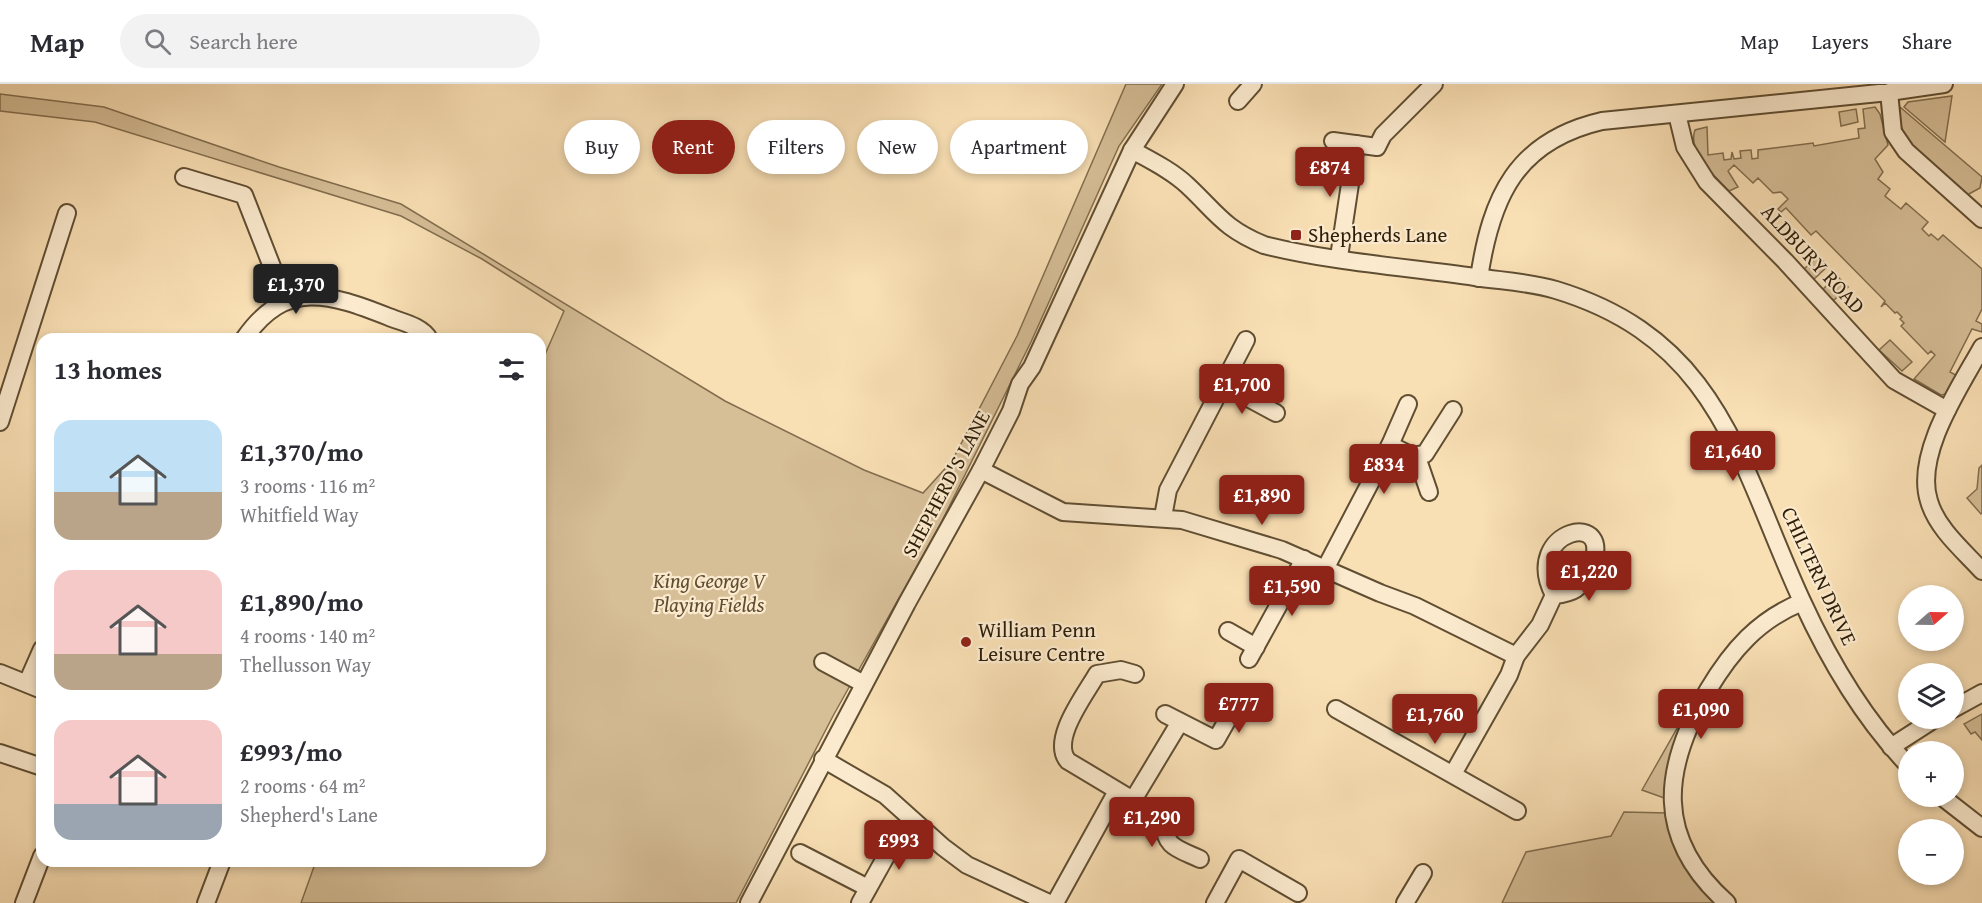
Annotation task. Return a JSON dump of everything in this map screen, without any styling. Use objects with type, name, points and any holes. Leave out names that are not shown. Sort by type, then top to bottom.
[{"type":"street","name":"SHEPHERD'S LANE","points":[[749,903],[774,860],[864,684],[981,470],[1011,411],[1020,384],[1032,367],[1086,253],[1132,150],[1175,84]]},
{"type":"street","points":[[1238,101],[1252,84]]},
{"type":"street","points":[[1333,141],[1377,147],[1383,135],[1434,84]]},
{"type":"street","points":[[1479,278],[1493,212],[1500,195],[1520,165],[1535,152],[1566,132],[1585,125],[1944,84]]},
{"type":"street","points":[[1889,92],[1893,132],[1906,151],[1982,219]]},
{"type":"street","name":"ALDBURY ROAD","points":[[1677,114],[1685,147],[1707,182],[1785,261],[1894,380],[1947,410]]},
{"type":"street","points":[[1339,257],[1356,144]]},
{"type":"street","name":"CHILTERN DRIVE","points":[[1132,150],[1186,185],[1211,212],[1244,236],[1284,250],[1528,284],[1582,299],[1633,326],[1675,355],[1705,393],[1737,448],[1802,602],[1838,669],[1898,754]]},
{"type":"street","points":[[184,177],[244,195],[285,300]]},
{"type":"street","points":[[0,422],[67,213]]},
{"type":"street","points":[[249,333],[262,317],[285,300],[314,295],[351,302],[415,327],[422,333]]},
{"type":"street","points":[[1163,517],[1168,490],[1246,340]]},
{"type":"street","points":[[1982,347],[1947,410],[1935,438],[1926,473],[1929,501],[1944,528],[1982,571]]},
{"type":"street","points":[[1224,385],[1276,413]]},
{"type":"street","points":[[1325,569],[1390,445],[1408,404]]},
{"type":"street","points":[[1417,457],[1430,450],[1453,410]]},
{"type":"street","points":[[1390,445],[1417,457],[1428,492]]},
{"type":"street","points":[[981,470],[1063,512],[1163,517],[1208,526],[1304,559],[1380,594],[1415,606],[1516,656]]},
{"type":"street","points":[[1228,631],[1253,653],[1304,559]]},
{"type":"street","points":[[1453,774],[1509,675],[1516,656],[1534,636],[1554,595]]},
{"type":"street","points":[[1727,903],[1714,891],[1690,860],[1682,843],[1672,803],[1676,763],[1681,742],[1720,670],[1743,640],[1764,620],[1802,602]]},
{"type":"street","points":[[823,662],[864,684]]},
{"type":"street","points":[[1135,674],[1122,670],[1097,674],[1079,705],[1061,744],[1068,761],[1133,800],[1164,822],[1164,835],[1168,842],[1200,859]]},
{"type":"street","points":[[0,673],[35,687]]},
{"type":"street","points":[[1964,703],[1982,693]]},
{"type":"street","points":[[1336,709],[1516,811]]},
{"type":"street","points":[[1133,800],[1172,718],[1216,740],[1233,710]]},
{"type":"street","points":[[1891,747],[1919,729]]},
{"type":"street","points":[[0,753],[36,764]]},
{"type":"street","points":[[824,759],[885,795],[916,824],[967,865],[1049,903]]},
{"type":"street","points":[[1055,903],[1117,791]]},
{"type":"street","points":[[1955,807],[1982,828]]},
{"type":"street","points":[[800,854],[864,896],[889,851],[916,824]]},
{"type":"street","points":[[1215,903],[1239,859],[1298,893]]},
{"type":"street","points":[[24,903],[38,867]]},
{"type":"street","points":[[207,903],[220,867]]},
{"type":"street","points":[[1405,903],[1423,873]]},
{"type":"green space","name":"King George V Playing Fields","points":[[1126,84],[1162,84],[1119,146],[1031,342],[942,521],[833,716],[736,903],[301,903],[314,867],[546,867],[546,352],[564,311],[482,259],[401,216],[95,122],[0,111],[0,94],[104,107],[279,167],[401,204],[725,401],[864,470],[923,493],[952,461],[1017,336]]},
{"type":"green space","points":[[1952,96],[1945,142],[1904,107],[1908,102]]},
{"type":"green space","points":[[1875,107],[1880,114],[1888,145],[1875,159],[1883,172],[1878,179],[1890,189],[1885,196],[1901,209],[1906,203],[1928,222],[1922,229],[1929,236],[1931,234],[1938,240],[1943,235],[1982,269],[1982,309],[1976,321],[1982,324],[1982,332],[1972,329],[1950,372],[1961,378],[1946,394],[1941,395],[1914,379],[1935,355],[1931,351],[1928,354],[1901,326],[1904,323],[1897,312],[1895,313],[1885,303],[1881,307],[1885,301],[1816,231],[1811,235],[1786,208],[1781,212],[1778,209],[1788,199],[1781,192],[1773,193],[1758,178],[1753,183],[1734,165],[1728,171],[1738,187],[1729,191],[1704,164],[1695,147],[1695,130],[1707,127],[1708,155],[1723,153],[1724,160],[1731,159],[1732,152],[1734,159],[1741,158],[1740,151],[1751,150],[1752,159],[1758,158],[1758,150],[1813,143],[1814,146],[1859,138],[1858,129],[1865,128],[1863,109]]},
{"type":"green space","points":[[1900,107],[1982,177],[1980,188],[1967,195],[1921,158],[1904,135],[1900,122]]},
{"type":"green space","points":[[1856,109],[1858,122],[1841,126],[1839,112]]},
{"type":"green space","points":[[1818,256],[1828,266],[1813,280],[1803,270]]},
{"type":"green space","points":[[1837,276],[1848,287],[1833,301],[1822,290]]},
{"type":"green space","points":[[1890,340],[1912,362],[1902,371],[1879,350]]},
{"type":"green space","points":[[1982,465],[1981,514],[1967,498],[1977,489],[1979,468]]},
{"type":"green space","points":[[1982,714],[1982,740],[1975,732],[1971,734],[1964,724]]},
{"type":"green space","points":[[1679,725],[1682,726],[1667,799],[1642,790]]},
{"type":"green space","points":[[1624,812],[1668,813],[1717,903],[1502,903],[1526,852],[1611,836]]},
{"type":"place","name":"Shepherds Lane","points":[[1296,235]]},
{"type":"place","name":"William Penn Leisure Centre","points":[[966,642]]}]
